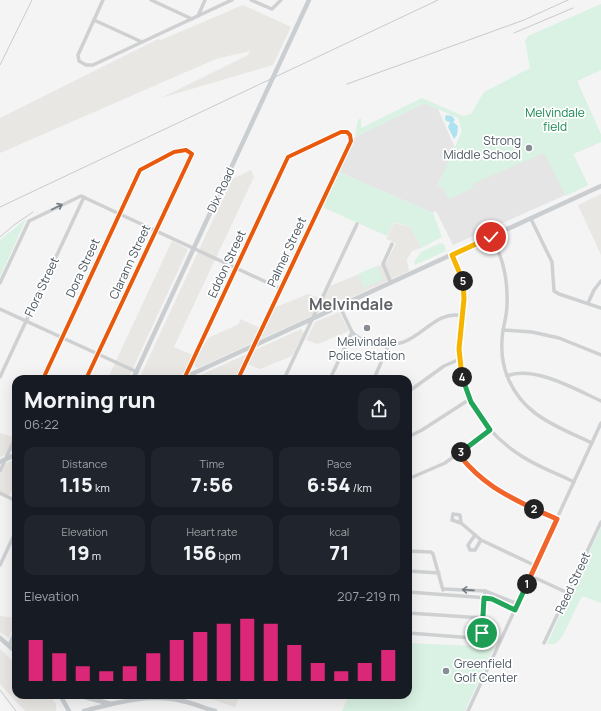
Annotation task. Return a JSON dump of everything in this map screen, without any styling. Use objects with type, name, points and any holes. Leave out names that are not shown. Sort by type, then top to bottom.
[{"type":"main road","name":"Dix Road","points":[[135,375],[309,0]]},
{"type":"main road","points":[[190,375],[601,186]]},
{"type":"main road","points":[[2,461],[12,456]]},
{"type":"main road","points":[[0,638],[12,649]]},
{"type":"main road","points":[[62,699],[69,711]]},
{"type":"main road","points":[[93,699],[113,704]]},
{"type":"main road","points":[[84,711],[142,699]]},
{"type":"main road","points":[[160,699],[183,701],[215,711]]},
{"type":"street","points":[[103,0],[78,55],[79,61],[86,65],[93,65],[232,0]]},
{"type":"street","points":[[151,0],[192,18]]},
{"type":"street","points":[[198,16],[205,0]]},
{"type":"street","points":[[251,0],[272,9],[281,0]]},
{"type":"street","points":[[94,20],[142,42]]},
{"type":"street","name":"Eddon Street","points":[[184,375],[288,157],[341,132],[349,133]]},
{"type":"street","name":"Palmer Street","points":[[240,375],[351,141],[349,133]]},
{"type":"street","name":"Dora Street","points":[[45,375],[140,170],[143,167],[181,150],[192,154]]},
{"type":"street","name":"Clarann Street","points":[[88,375],[192,154]]},
{"type":"street","points":[[0,283],[30,220],[78,197],[84,197],[281,289]]},
{"type":"street","name":"Flora Street","points":[[0,377],[84,197]]},
{"type":"street","points":[[531,219],[552,262],[554,291],[601,308]]},
{"type":"street","points":[[286,375],[357,224]]},
{"type":"street","points":[[491,237],[501,258],[506,283],[507,306],[503,330],[502,354],[507,376],[517,396],[535,413],[551,423],[592,443]]},
{"type":"street","points":[[391,283],[383,264],[392,244]]},
{"type":"street","points":[[452,255],[459,268],[464,284],[463,316],[459,338],[460,359],[463,380],[470,399],[490,430],[520,456],[574,482]]},
{"type":"street","points":[[588,303],[594,290],[601,281]]},
{"type":"street","points":[[340,307],[352,332],[371,343],[388,346],[408,342],[444,317],[453,315],[463,316]]},
{"type":"street","points":[[0,309],[137,372]]},
{"type":"street","points":[[503,330],[532,332],[559,338],[601,355]]},
{"type":"street","points":[[332,375],[352,332]]},
{"type":"street","points":[[376,375],[388,346]]},
{"type":"street","points":[[412,389],[444,366],[460,359]]},
{"type":"street","points":[[507,376],[521,373],[549,378],[601,401]]},
{"type":"street","points":[[412,435],[470,399]]},
{"type":"street","points":[[468,711],[601,423]]},
{"type":"street","points":[[412,477],[436,468],[458,454],[490,430]]},
{"type":"street","points":[[0,471],[2,461],[12,443]]},
{"type":"street","points":[[458,454],[476,475],[494,489],[557,519]]},
{"type":"street","points":[[0,493],[12,499]]},
{"type":"street","name":"Reed Street","points":[[544,643],[601,522]]},
{"type":"street","points":[[461,523],[482,540],[536,566]]},
{"type":"street","points":[[475,535],[468,545],[470,550],[475,550],[482,540]]},
{"type":"street","points":[[0,565],[12,540]]},
{"type":"street","points":[[412,551],[431,552],[435,557],[443,588],[443,595]]},
{"type":"street","points":[[412,571],[439,573]]},
{"type":"street","points":[[531,576],[568,593]]},
{"type":"street","points":[[443,588],[485,591],[518,604]]},
{"type":"street","points":[[412,633],[478,637],[482,633],[485,591]]},
{"type":"street","points":[[412,592],[492,599],[515,610]]},
{"type":"street","points":[[412,613],[483,618]]},
{"type":"street","points":[[9,646],[12,639]]},
{"type":"shaded area","points":[[243,5],[291,27],[273,65],[161,98],[248,55],[250,51],[216,59],[0,153],[0,118],[158,39],[161,40]]},
{"type":"shaded area","name":"Strong Middle School","points":[[601,70],[577,81],[601,135],[601,142],[573,154],[588,185],[453,245],[436,211],[433,213],[339,172],[355,137],[423,104],[426,104],[438,109],[455,148],[438,185],[443,188],[493,117]]},
{"type":"shaded area","points":[[251,170],[254,177],[174,347],[193,355],[184,373],[180,375],[141,375],[232,179]]},
{"type":"shaded area","points":[[601,194],[601,255],[578,205]]},
{"type":"shaded area","points":[[394,223],[411,227],[421,248],[412,251],[407,260],[409,271],[198,368],[195,367],[194,364],[198,355],[208,338],[239,324],[240,319],[263,329],[274,308],[308,294],[323,299],[330,286],[386,263],[396,243],[386,239]]},
{"type":"shaded area","points":[[172,241],[188,249],[130,375],[109,375]]},
{"type":"shaded area","points":[[339,312],[349,331],[318,344],[306,340],[315,322]]},
{"type":"shaded area","points":[[301,329],[304,333],[292,356],[260,369],[244,363],[238,375],[201,375]]},
{"type":"shaded area","points":[[0,433],[12,437],[12,452],[0,457]]},
{"type":"shaded area","points":[[12,461],[12,490],[9,496],[0,492],[0,475],[5,464]]},
{"type":"shaded area","points":[[0,616],[12,618],[12,632],[9,638],[0,632]]},
{"type":"shaded area","points":[[0,649],[12,660],[12,697],[0,684]]},
{"type":"shaded area","points":[[14,699],[52,699],[56,704],[56,711],[25,711]]},
{"type":"shaded area","points":[[211,699],[238,699],[235,707]]},
{"type":"green space","name":"Melvindale field","points":[[601,4],[601,70],[577,81],[601,135],[601,142],[573,154],[588,185],[566,196],[544,153],[472,184],[473,188],[449,199],[443,188],[438,185],[462,131],[458,118],[426,104],[423,104],[355,137],[358,120],[361,118],[361,128],[422,98],[463,116],[471,114],[484,92],[530,68],[525,41],[528,36]]},
{"type":"green space","points":[[339,172],[433,213],[442,237],[421,248],[411,227],[394,222],[387,236],[322,207]]},
{"type":"green space","points":[[26,219],[25,221],[0,277],[0,240]]},
{"type":"green space","points":[[440,243],[444,244],[446,251],[415,265],[414,262],[421,252]]},
{"type":"green space","points":[[377,266],[383,279],[364,288],[358,274]]},
{"type":"green space","points":[[601,527],[601,603],[582,596],[562,637],[555,644],[547,644]]},
{"type":"green space","name":"Greenfield Golf Center","points":[[412,643],[494,647],[465,711],[342,711],[347,699],[412,699]]},
{"type":"water","points":[[446,115],[452,116],[455,120],[453,122],[458,126],[457,135],[454,139],[448,127],[450,122],[446,121],[445,118]]},
{"type":"railway","points":[[0,65],[32,0]]},
{"type":"railway","points":[[0,207],[438,0]]},
{"type":"railway","points":[[347,84],[524,20],[568,0]]},
{"type":"railway","points":[[514,33],[573,8]]},
{"type":"railway","points":[[0,237],[33,212]]},
{"type":"railway","points":[[0,690],[16,711]]},
{"type":"cycle path","points":[[186,375],[288,157],[341,132],[347,132],[350,135],[351,141],[240,375]]},
{"type":"cycle path","points":[[45,375],[140,170],[174,152],[186,150],[192,154],[88,375]]},
{"type":"place","name":"Strong Middle School","points":[[529,148]]},
{"type":"place","name":"Melvindale Police Station","points":[[367,328]]},
{"type":"place","name":"Greenfield Golf Center","points":[[446,671]]},
{"type":"district","name":"Melvindale","points":[[351,304]]},
{"type":"route","points":[[482,633],[484,598],[492,599],[515,610],[557,519],[494,489],[476,475],[458,454],[479,440],[490,430],[478,415],[471,402],[465,388],[462,375],[459,338],[464,307],[464,284],[459,268],[452,255],[491,237]]}]
